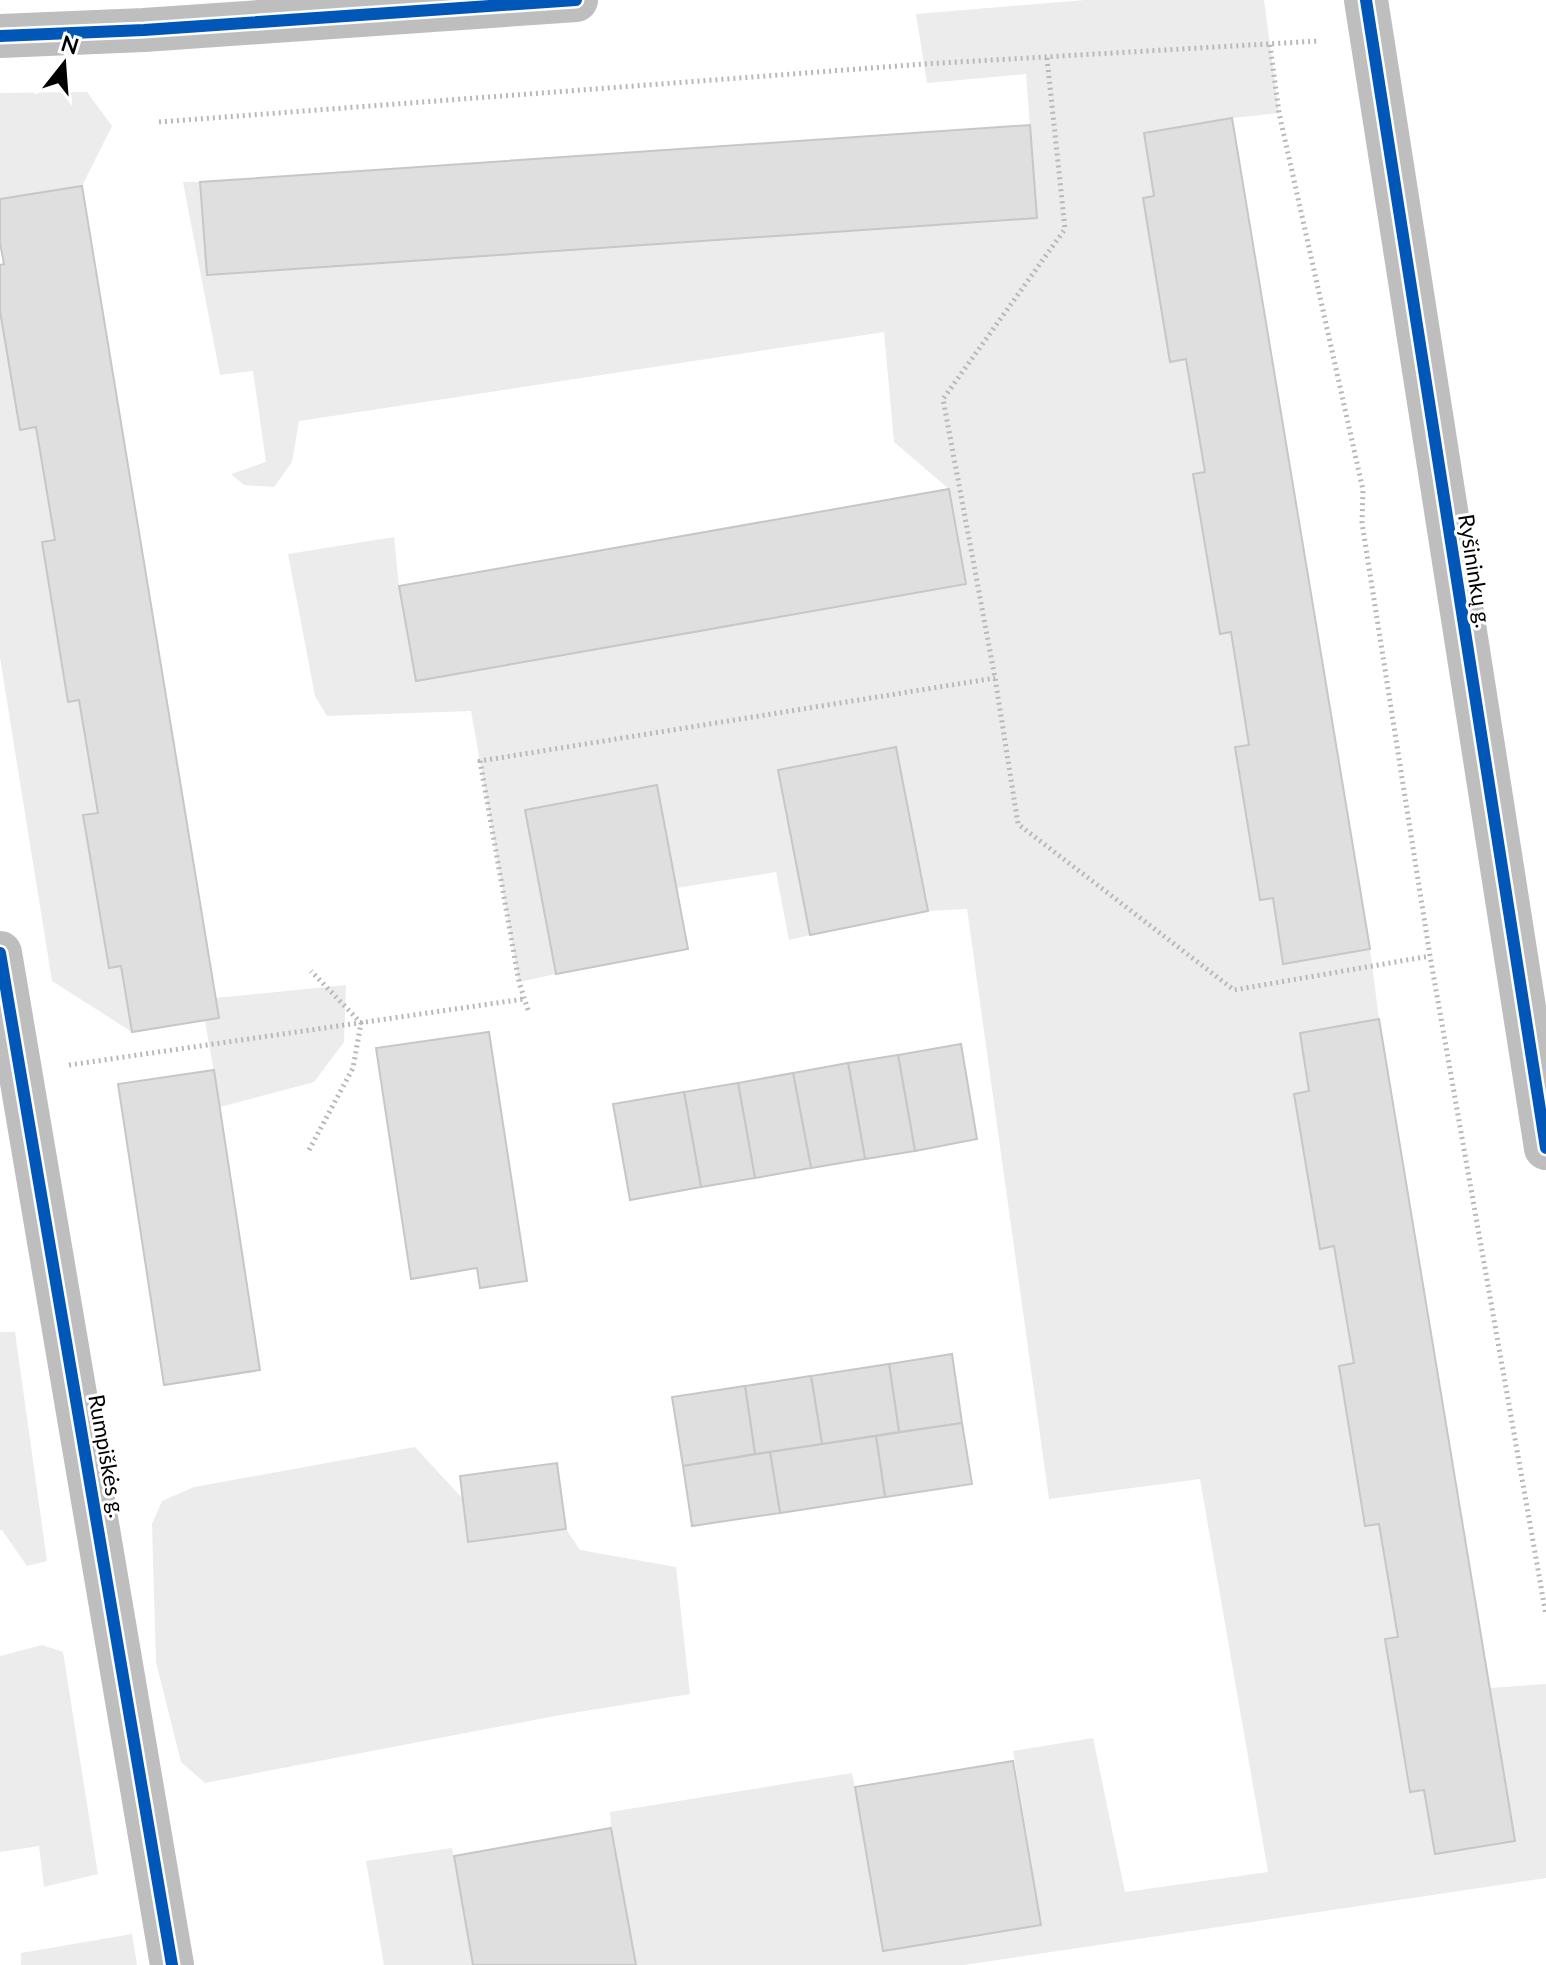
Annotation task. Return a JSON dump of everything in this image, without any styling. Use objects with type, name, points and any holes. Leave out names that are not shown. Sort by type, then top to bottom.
[{"type":"street","points":[[0,36],[144,30],[576,0]]},
{"type":"street","name":"Ryšininkų g.","points":[[1369,19],[1546,1148]]},
{"type":"street","name":"Rumpiškės g.","points":[[0,953],[172,1965]]},
{"type":"path","points":[[159,122],[924,64],[1270,45],[1369,19]]},
{"type":"path","points":[[1270,45],[1279,113],[1363,490],[1362,523],[1430,956],[1546,1615]]},
{"type":"path","points":[[1047,58],[1065,229],[943,399],[995,678],[1018,824],[1234,990],[1430,956]]},
{"type":"path","points":[[528,1010],[519,982],[480,761],[995,678]]},
{"type":"path","points":[[311,971],[361,1023]]},
{"type":"path","points":[[20,1072],[524,999]]},
{"type":"path","points":[[309,1150],[353,1068],[361,1023]]},
{"type":"shaded area","points":[[1085,0],[1264,0],[1279,113],[1144,133],[1154,196],[1143,198],[1186,359],[1205,472],[1193,475],[1219,633],[1231,632],[1249,745],[1235,747],[1260,899],[1273,898],[1284,964],[1370,949],[1379,1019],[1300,1033],[1309,1091],[1294,1094],[1319,1248],[1334,1246],[1354,1363],[1339,1366],[1365,1526],[1379,1524],[1398,1637],[1385,1640],[1409,1792],[1424,1790],[1435,1854],[1514,1841],[1489,1688],[1546,1684],[1546,1878],[964,1965],[636,1965],[610,1812],[852,1773],[855,1787],[1041,1925],[1013,1751],[1093,1738],[1125,1892],[1268,1872],[1200,1479],[1049,1499],[967,909],[928,911],[896,747],[810,935],[789,940],[776,872],[676,888],[657,785],[525,810],[556,974],[519,982],[471,711],[327,716],[315,696],[288,554],[394,537],[399,586],[417,681],[965,584],[949,489],[894,442],[884,332],[299,421],[292,462],[274,487],[244,485],[231,474],[266,462],[253,371],[220,375],[183,182],[200,182],[207,275],[1037,218],[1026,74],[927,83],[916,14]]},
{"type":"shaded area","points":[[87,92],[112,126],[82,186],[0,199],[0,93]]},
{"type":"shaded area","points":[[0,311],[19,429],[36,427],[55,540],[69,702],[79,700],[98,813],[83,816],[109,967],[121,966],[132,1032],[52,981],[0,658]]},
{"type":"shaded area","points":[[346,985],[344,1042],[314,1082],[220,1107],[205,1021],[219,1018],[215,998]]},
{"type":"shaded area","points":[[0,1332],[15,1332],[47,1561],[27,1566],[0,1530]]},
{"type":"shaded area","points":[[415,1447],[462,1498],[469,1542],[566,1529],[580,1550],[676,1567],[690,1694],[560,1715],[205,1783],[181,1762],[156,1662],[152,1524],[162,1501],[194,1487]]},
{"type":"shaded area","points":[[42,1645],[63,1652],[98,1874],[44,1887],[39,1846],[0,1852],[0,1656]]},
{"type":"shaded area","points":[[452,1848],[473,1965],[384,1965],[366,1861]]},
{"type":"shaded area","points":[[132,1934],[137,1965],[21,1965],[21,1953]]},
{"type":"building","points":[[1232,118],[1370,949],[1283,964],[1273,898],[1260,900],[1235,747],[1249,745],[1231,632],[1220,634],[1193,474],[1205,472],[1186,359],[1170,362],[1143,198],[1154,196],[1144,133]]},
{"type":"building","points":[[1030,125],[1037,218],[207,275],[200,182]]},
{"type":"building","points":[[82,186],[219,1018],[132,1032],[121,966],[109,968],[83,815],[98,813],[79,700],[68,702],[42,542],[55,540],[36,427],[20,430],[0,311],[0,265],[4,264],[0,243],[0,199]]},
{"type":"building","points":[[949,489],[966,584],[416,681],[399,586]]},
{"type":"building","points":[[896,747],[928,911],[810,935],[778,770]]},
{"type":"building","points":[[657,785],[688,949],[556,974],[525,810]]},
{"type":"building","points":[[1379,1019],[1515,1841],[1435,1854],[1424,1790],[1410,1792],[1385,1639],[1398,1637],[1379,1524],[1365,1526],[1339,1366],[1354,1363],[1334,1246],[1320,1249],[1294,1094],[1309,1091],[1300,1033]]},
{"type":"building","points":[[489,1032],[527,1281],[480,1288],[477,1268],[411,1279],[376,1048]]},
{"type":"building","points":[[961,1044],[977,1139],[915,1151],[898,1055]]},
{"type":"building","points":[[898,1055],[915,1151],[865,1159],[848,1063]]},
{"type":"building","points":[[848,1063],[865,1159],[811,1168],[793,1073]]},
{"type":"building","points":[[214,1070],[260,1370],[164,1385],[118,1084]]},
{"type":"building","points":[[793,1073],[811,1168],[755,1178],[738,1083]]},
{"type":"building","points":[[738,1083],[755,1178],[701,1187],[684,1092]]},
{"type":"building","points":[[684,1092],[701,1187],[630,1200],[613,1104]]},
{"type":"building","points":[[952,1354],[962,1423],[899,1432],[889,1364]]},
{"type":"building","points":[[889,1364],[899,1432],[822,1444],[811,1376]]},
{"type":"building","points":[[811,1376],[822,1444],[755,1454],[745,1386]]},
{"type":"building","points":[[745,1386],[755,1454],[683,1466],[672,1397]]},
{"type":"building","points":[[962,1423],[972,1484],[885,1497],[876,1436]]},
{"type":"building","points":[[876,1436],[885,1497],[780,1513],[770,1452]]},
{"type":"building","points":[[770,1452],[780,1513],[692,1526],[683,1466]]},
{"type":"building","points":[[557,1463],[566,1529],[468,1542],[460,1476]]},
{"type":"building","points":[[1013,1761],[1041,1925],[883,1951],[855,1787]]},
{"type":"building","points":[[611,1828],[636,1965],[473,1965],[454,1856]]},
{"type":"cycle path","points":[[0,36],[144,30],[576,0]]},
{"type":"cycle path","points":[[1366,0],[1546,1148]]},
{"type":"cycle path","points":[[0,953],[172,1965]]}]
